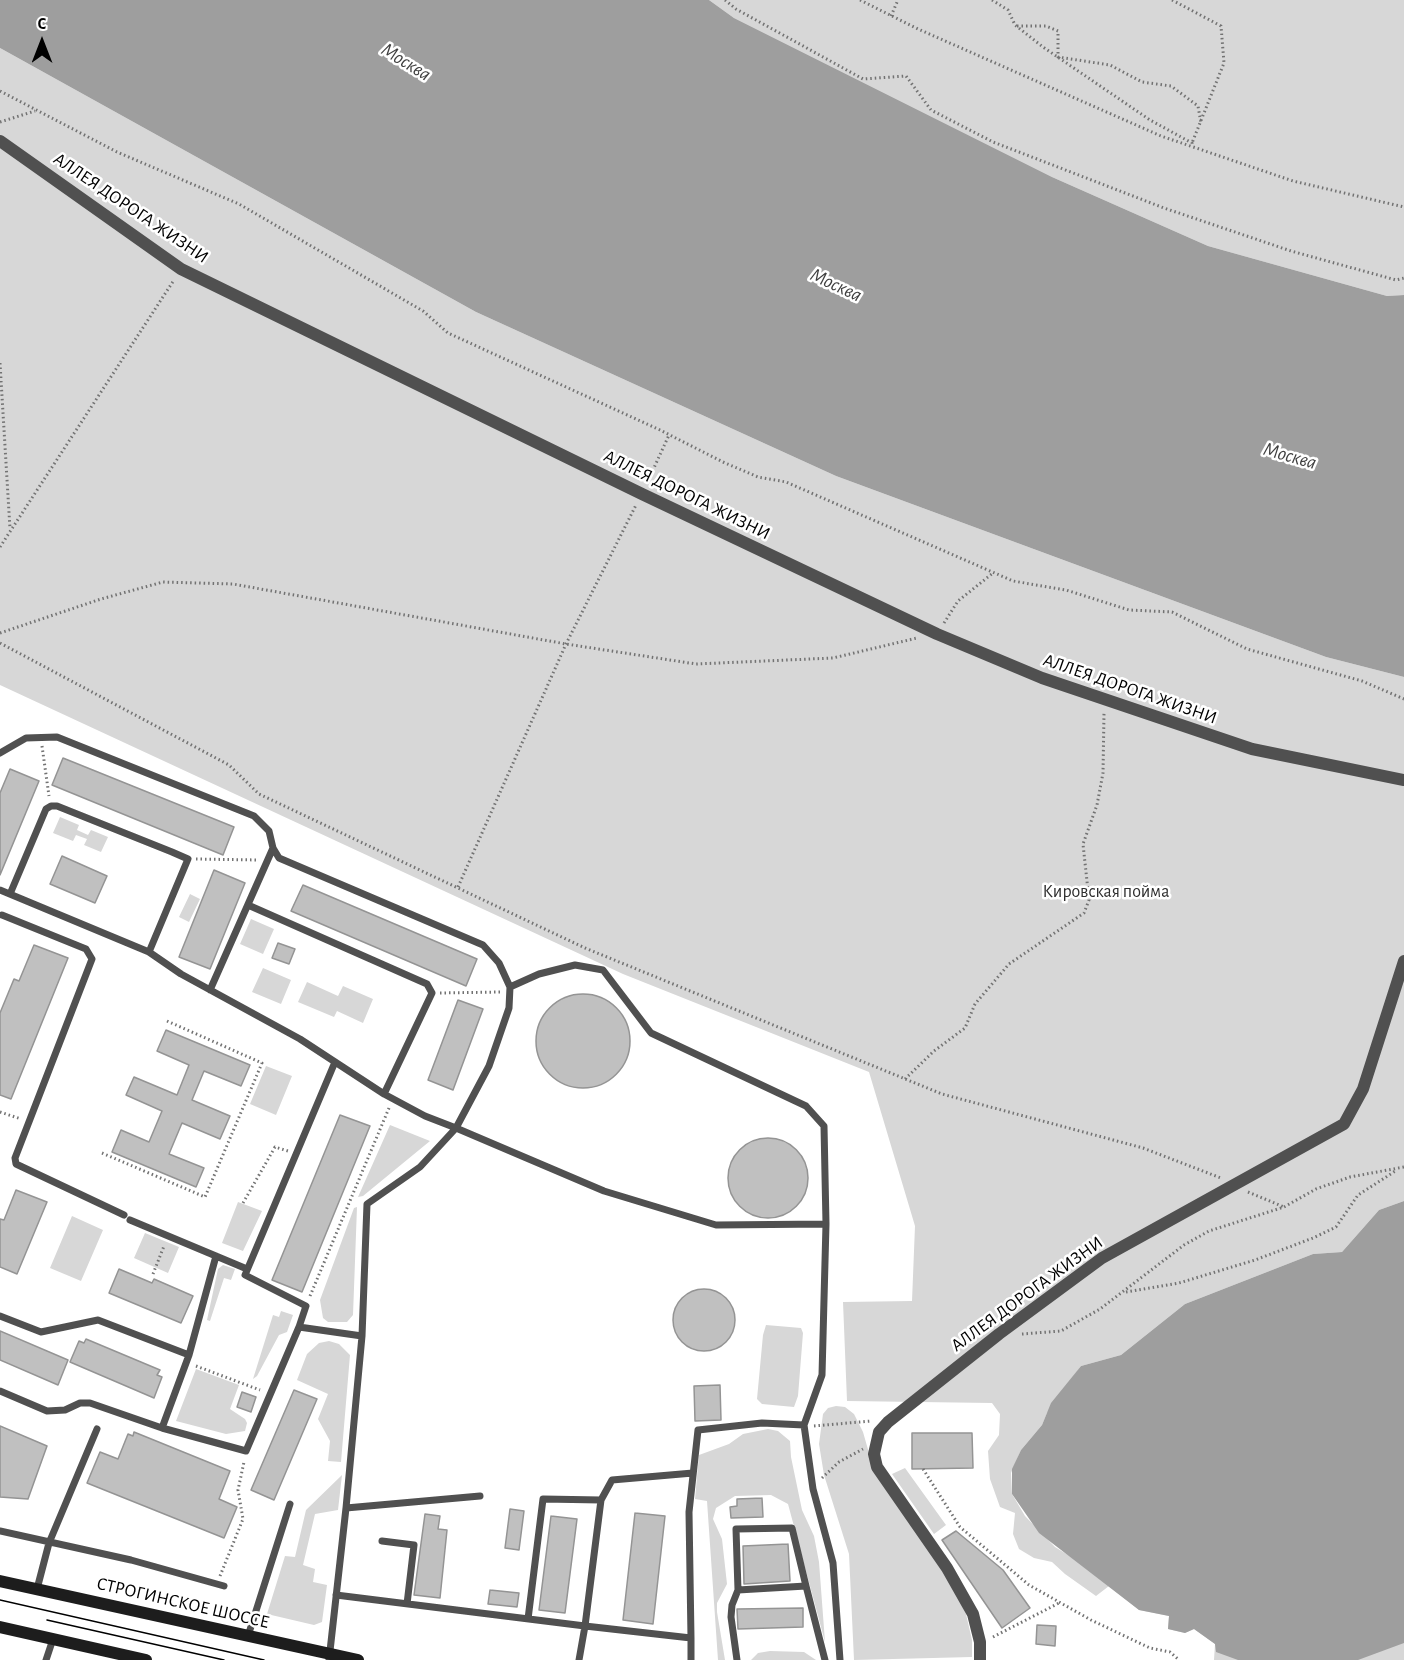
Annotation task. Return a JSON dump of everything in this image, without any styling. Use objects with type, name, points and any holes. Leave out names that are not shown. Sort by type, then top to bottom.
[{"type":"main road","name":"СТРОГИНСКОЕ ШОССЕ","points":[[0,1581],[248,1636],[329,1657],[358,1660]]},
{"type":"main road","points":[[0,1627],[146,1660]]},
{"type":"street","name":"АЛЛЕЯ ДОРОГА ЖИЗНИ","points":[[0,141],[181,269],[642,494],[937,634],[1042,678],[1252,749],[1404,780]]},
{"type":"street","name":"АЛЛЕЯ ДОРОГА ЖИЗНИ","points":[[875,1442],[879,1432],[893,1418],[999,1334],[1102,1258],[1344,1124],[1363,1089],[1404,961]]},
{"type":"street","points":[[875,1442],[874,1454],[878,1467],[947,1568],[973,1614],[980,1642],[980,1660]]},
{"type":"lane","points":[[0,753],[26,738],[57,737],[254,816],[269,831],[273,848],[279,858],[483,945],[499,963],[510,987],[509,1008],[489,1066],[456,1128],[420,1167],[367,1204],[362,1336],[329,1657]]},
{"type":"lane","points":[[10,894],[46,809],[51,806],[57,806],[188,859],[149,952]]},
{"type":"lane","points":[[210,990],[248,904],[265,858],[273,848]]},
{"type":"lane","points":[[0,890],[149,952],[210,990],[300,1039],[384,1094],[439,1123],[456,1128],[604,1191],[716,1225],[826,1224]]},
{"type":"lane","points":[[248,904],[427,984],[432,993],[384,1094]]},
{"type":"lane","points":[[2,915],[86,949],[92,959],[28,1122],[15,1158],[16,1164],[127,1218],[248,1269]]},
{"type":"lane","points":[[510,987],[539,974],[575,965],[603,970],[651,1034],[806,1106],[824,1126],[826,1224],[822,1375],[804,1425],[813,1489],[833,1563],[840,1660]]},
{"type":"lane","points":[[0,1391],[47,1411],[65,1410],[80,1403],[90,1403],[162,1428],[246,1451],[306,1306],[245,1275],[335,1062]]},
{"type":"lane","points":[[162,1428],[188,1358],[216,1256]]},
{"type":"lane","points":[[0,1316],[41,1332],[98,1320],[188,1358]]},
{"type":"lane","points":[[298,1327],[362,1336]]},
{"type":"lane","points":[[691,1660],[689,1512],[698,1430],[762,1423],[804,1425]]},
{"type":"lane","points":[[37,1589],[49,1543],[97,1429]]},
{"type":"lane","points":[[579,1660],[601,1500],[612,1480],[693,1473]]},
{"type":"lane","points":[[346,1508],[480,1496]]},
{"type":"lane","points":[[528,1619],[543,1499],[601,1500]]},
{"type":"lane","points":[[248,1636],[290,1504]]},
{"type":"lane","points":[[737,1660],[731,1617],[738,1590],[736,1529],[792,1528],[825,1660]]},
{"type":"lane","points":[[0,1531],[131,1560],[220,1585]]},
{"type":"lane","points":[[382,1541],[414,1545],[407,1604]]},
{"type":"lane","points":[[738,1590],[806,1586]]},
{"type":"lane","points":[[336,1595],[691,1638]]},
{"type":"lane","points":[[46,1660],[53,1639]]},
{"type":"path","points":[[725,0],[863,79],[906,76],[931,110],[993,142],[1164,208],[1270,244],[1396,280],[1404,278]]},
{"type":"path","points":[[860,0],[891,16],[1161,136],[1293,181],[1404,207]]},
{"type":"path","points":[[891,16],[898,0]]},
{"type":"path","points":[[992,0],[1008,10],[1015,26],[1150,120],[1192,145]]},
{"type":"path","points":[[1172,0],[1221,26],[1224,63],[1192,145]]},
{"type":"path","points":[[1015,26],[1046,26],[1058,31],[1058,57]]},
{"type":"path","points":[[1058,57],[1110,65],[1142,82],[1171,86],[1198,106],[1201,123]]},
{"type":"path","points":[[0,92],[117,152],[239,204],[423,311],[448,333],[758,477],[786,482],[1013,581],[1066,590],[1129,610],[1172,612],[1247,649],[1362,681],[1404,699]]},
{"type":"path","points":[[0,122],[36,110]]},
{"type":"path","points":[[0,546],[181,269]]},
{"type":"path","points":[[0,363],[10,531]]},
{"type":"path","points":[[458,887],[566,644],[642,494],[669,434]]},
{"type":"path","points":[[0,633],[101,599],[163,582],[233,584],[566,644],[696,664],[832,658],[937,634],[958,602],[993,573]]},
{"type":"path","points":[[0,643],[229,765],[259,794],[585,948],[942,1094],[1143,1148],[1236,1184],[1259,1198],[1284,1207]]},
{"type":"path","points":[[905,1079],[934,1051],[965,1028],[975,1004],[1009,964],[1084,913],[1089,900],[1083,844],[1097,806],[1103,773],[1104,699]]},
{"type":"path","points":[[41,736],[51,806]]},
{"type":"path","points":[[34,748],[52,746]]},
{"type":"path","points":[[188,859],[265,858]]},
{"type":"path","points":[[432,993],[501,992]]},
{"type":"path","points":[[102,1152],[205,1197],[262,1063],[166,1021]]},
{"type":"path","points":[[306,1306],[393,1099]]},
{"type":"path","points":[[0,1112],[28,1122]]},
{"type":"path","points":[[243,1203],[275,1147],[297,1155]]},
{"type":"path","points":[[1125,1292],[1179,1283],[1255,1260],[1313,1238],[1336,1227],[1359,1194],[1404,1167]]},
{"type":"path","points":[[999,1334],[1061,1331],[1125,1292],[1184,1245],[1209,1231],[1284,1207],[1316,1189],[1350,1177],[1399,1169]]},
{"type":"path","points":[[153,1274],[168,1236]]},
{"type":"path","points":[[188,1358],[271,1394]]},
{"type":"path","points":[[804,1425],[818,1426],[893,1418]]},
{"type":"path","points":[[813,1489],[839,1462],[875,1442]]},
{"type":"path","points":[[220,1585],[243,1519],[238,1490],[246,1451]]},
{"type":"path","points":[[923,1469],[960,1527],[1029,1585],[1150,1648],[1170,1652],[1179,1660]]},
{"type":"path","points":[[980,1642],[1005,1632],[1060,1603]]},
{"type":"green space","points":[[709,0],[1404,0],[1404,295],[1387,296],[1208,246],[1052,177],[734,18]]},
{"type":"green space","name":"Кировская пойма","points":[[0,48],[476,312],[836,476],[1326,657],[1404,677],[1404,1201],[1379,1210],[1342,1252],[1313,1254],[1185,1304],[1121,1355],[1081,1366],[1047,1413],[1042,1425],[1021,1450],[1011,1473],[1012,1494],[1025,1516],[1055,1547],[1073,1558],[1404,1252],[1404,1660],[1214,1660],[1215,1644],[1194,1629],[1185,1633],[1168,1629],[1169,1616],[1139,1610],[1109,1586],[1096,1596],[1052,1562],[1034,1558],[1019,1549],[1013,1534],[1015,1513],[1000,1507],[990,1479],[988,1451],[999,1435],[1000,1414],[992,1403],[847,1401],[843,1302],[912,1301],[915,1226],[869,1072],[623,974],[0,685]]},
{"type":"green space","points":[[60,817],[79,825],[77,830],[88,835],[91,830],[108,837],[101,852],[84,845],[87,839],[76,835],[73,841],[53,833]]},
{"type":"green space","points":[[190,894],[200,899],[189,922],[179,917]]},
{"type":"green space","points":[[251,919],[274,929],[263,954],[240,944]]},
{"type":"green space","points":[[263,968],[291,980],[281,1004],[252,992]]},
{"type":"green space","points":[[307,982],[338,996],[343,986],[373,999],[363,1023],[337,1011],[334,1017],[298,1002]]},
{"type":"green space","points":[[266,1066],[292,1076],[276,1115],[250,1104]]},
{"type":"green space","points":[[390,1125],[430,1141],[363,1196],[358,1197]]},
{"type":"green space","points":[[238,1202],[262,1211],[243,1251],[222,1243]]},
{"type":"green space","points":[[357,1207],[353,1315],[347,1322],[328,1322],[323,1318],[320,1300],[354,1208]]},
{"type":"green space","points":[[72,1216],[103,1230],[81,1281],[50,1268]]},
{"type":"green space","points":[[145,1233],[179,1247],[168,1273],[134,1258]]},
{"type":"green space","points":[[223,1265],[235,1269],[231,1280],[224,1278],[210,1321],[207,1320],[218,1269]]},
{"type":"green space","points":[[281,1311],[293,1315],[287,1332],[279,1335],[257,1376],[253,1379],[273,1315],[279,1317]]},
{"type":"green space","points":[[766,1325],[801,1328],[803,1333],[798,1396],[794,1407],[762,1404],[757,1399]]},
{"type":"green space","points":[[329,1341],[339,1344],[350,1355],[341,1462],[328,1461],[330,1441],[318,1419],[328,1394],[297,1380],[307,1354],[319,1343]]},
{"type":"green space","points":[[196,1369],[239,1385],[230,1409],[245,1419],[247,1423],[245,1431],[226,1434],[176,1421]]},
{"type":"green space","points":[[845,1407],[854,1414],[863,1432],[873,1467],[945,1571],[966,1614],[972,1640],[972,1657],[854,1660],[849,1554],[824,1475],[819,1444],[823,1414],[828,1408]]},
{"type":"green space","points":[[768,1429],[778,1431],[790,1441],[802,1510],[814,1536],[819,1562],[825,1642],[788,1504],[771,1495],[735,1496],[716,1508],[713,1519],[722,1539],[727,1584],[717,1603],[725,1660],[718,1660],[707,1501],[695,1499],[699,1455],[729,1444],[743,1434]]},
{"type":"green space","points":[[905,1468],[946,1525],[934,1534],[892,1474]]},
{"type":"green space","points":[[342,1475],[338,1510],[315,1514],[303,1565],[315,1569],[313,1582],[327,1585],[322,1622],[314,1625],[267,1614],[285,1556],[295,1557],[306,1510]]},
{"type":"green space","points":[[804,1652],[816,1660],[751,1660],[758,1653]]},
{"type":"water","name":"Москва","points":[[0,0],[709,0],[734,18],[1052,177],[1208,246],[1387,296],[1404,295],[1404,677],[1326,657],[836,476],[476,312],[0,48]]},
{"type":"water","points":[[1404,1201],[1404,1643],[1358,1660],[1238,1660],[1216,1652],[1215,1644],[1194,1629],[1185,1633],[1168,1629],[1169,1616],[1139,1610],[1039,1533],[1012,1494],[1012,1469],[1021,1450],[1042,1425],[1051,1403],[1081,1366],[1121,1355],[1185,1304],[1313,1254],[1342,1252],[1379,1210]]},
{"type":"building","points":[[63,758],[234,827],[223,855],[52,785]]},
{"type":"building","points":[[10,769],[39,781],[0,875],[0,793]]},
{"type":"building","points":[[62,856],[107,876],[95,903],[50,884]]},
{"type":"building","points":[[214,870],[245,883],[210,969],[179,957]]},
{"type":"building","points":[[303,885],[477,959],[466,986],[291,911]]},
{"type":"building","points":[[278,943],[295,949],[289,964],[272,958]]},
{"type":"building","points":[[34,945],[68,958],[11,1099],[0,1095],[0,1013],[14,979],[19,981]]},
{"type":"building","points":[[583,994],[601,997],[616,1008],[627,1023],[630,1041],[627,1059],[616,1074],[601,1085],[583,1088],[565,1085],[550,1074],[539,1059],[536,1041],[539,1023],[550,1008],[565,997]]},
{"type":"building","points":[[458,1000],[483,1009],[453,1090],[428,1080]]},
{"type":"building","points":[[166,1030],[250,1065],[241,1086],[204,1071],[192,1100],[230,1116],[220,1139],[182,1123],[169,1154],[204,1168],[196,1187],[112,1152],[121,1130],[149,1142],[162,1111],[126,1095],[134,1077],[177,1095],[189,1065],[157,1051]]},
{"type":"building","points":[[340,1115],[370,1126],[302,1292],[272,1280]]},
{"type":"building","points":[[768,1138],[783,1141],[796,1150],[805,1163],[808,1178],[805,1193],[796,1206],[783,1215],[768,1218],[753,1215],[740,1206],[731,1193],[728,1178],[731,1163],[740,1150],[753,1141]]},
{"type":"building","points":[[16,1190],[47,1202],[17,1274],[0,1267],[0,1219],[4,1220]]},
{"type":"building","points":[[119,1269],[152,1283],[154,1279],[193,1296],[181,1323],[109,1293]]},
{"type":"building","points":[[704,1289],[721,1294],[726,1298],[730,1303],[735,1320],[730,1337],[726,1342],[721,1346],[704,1351],[687,1346],[682,1342],[678,1337],[673,1320],[678,1303],[682,1298],[687,1294]]},
{"type":"building","points":[[0,1331],[68,1360],[58,1385],[0,1360]]},
{"type":"building","points":[[86,1339],[160,1370],[157,1375],[162,1377],[154,1398],[70,1362],[79,1341],[84,1343]]},
{"type":"building","points":[[720,1385],[721,1420],[695,1421],[694,1386]]},
{"type":"building","points":[[294,1390],[317,1399],[274,1500],[251,1490]]},
{"type":"building","points":[[242,1392],[256,1397],[251,1412],[237,1407]]},
{"type":"building","points":[[0,1426],[47,1446],[28,1499],[0,1497]]},
{"type":"building","points":[[134,1432],[230,1471],[219,1499],[237,1507],[224,1538],[87,1483],[100,1452],[118,1459],[128,1434],[133,1436]]},
{"type":"building","points":[[912,1433],[972,1433],[973,1468],[912,1469]]},
{"type":"building","points":[[762,1498],[763,1517],[731,1518],[730,1507],[737,1506],[737,1499]]},
{"type":"building","points":[[510,1509],[524,1511],[519,1550],[505,1548]]},
{"type":"building","points":[[635,1513],[665,1516],[653,1624],[623,1620]]},
{"type":"building","points":[[425,1514],[440,1516],[438,1529],[447,1530],[440,1598],[414,1595]]},
{"type":"building","points":[[551,1516],[577,1519],[565,1613],[539,1610]]},
{"type":"building","points":[[956,1531],[1003,1570],[1030,1608],[1002,1628],[942,1540]]},
{"type":"building","points":[[788,1544],[790,1581],[744,1584],[743,1546]]},
{"type":"building","points":[[490,1590],[519,1593],[517,1607],[488,1604]]},
{"type":"building","points":[[803,1608],[803,1627],[738,1629],[737,1609]]},
{"type":"building","points":[[1037,1625],[1056,1626],[1055,1646],[1036,1644]]},
{"type":"tram line","points":[[0,1600],[264,1660]]},
{"type":"tram line","points":[[47,1620],[224,1660]]}]
